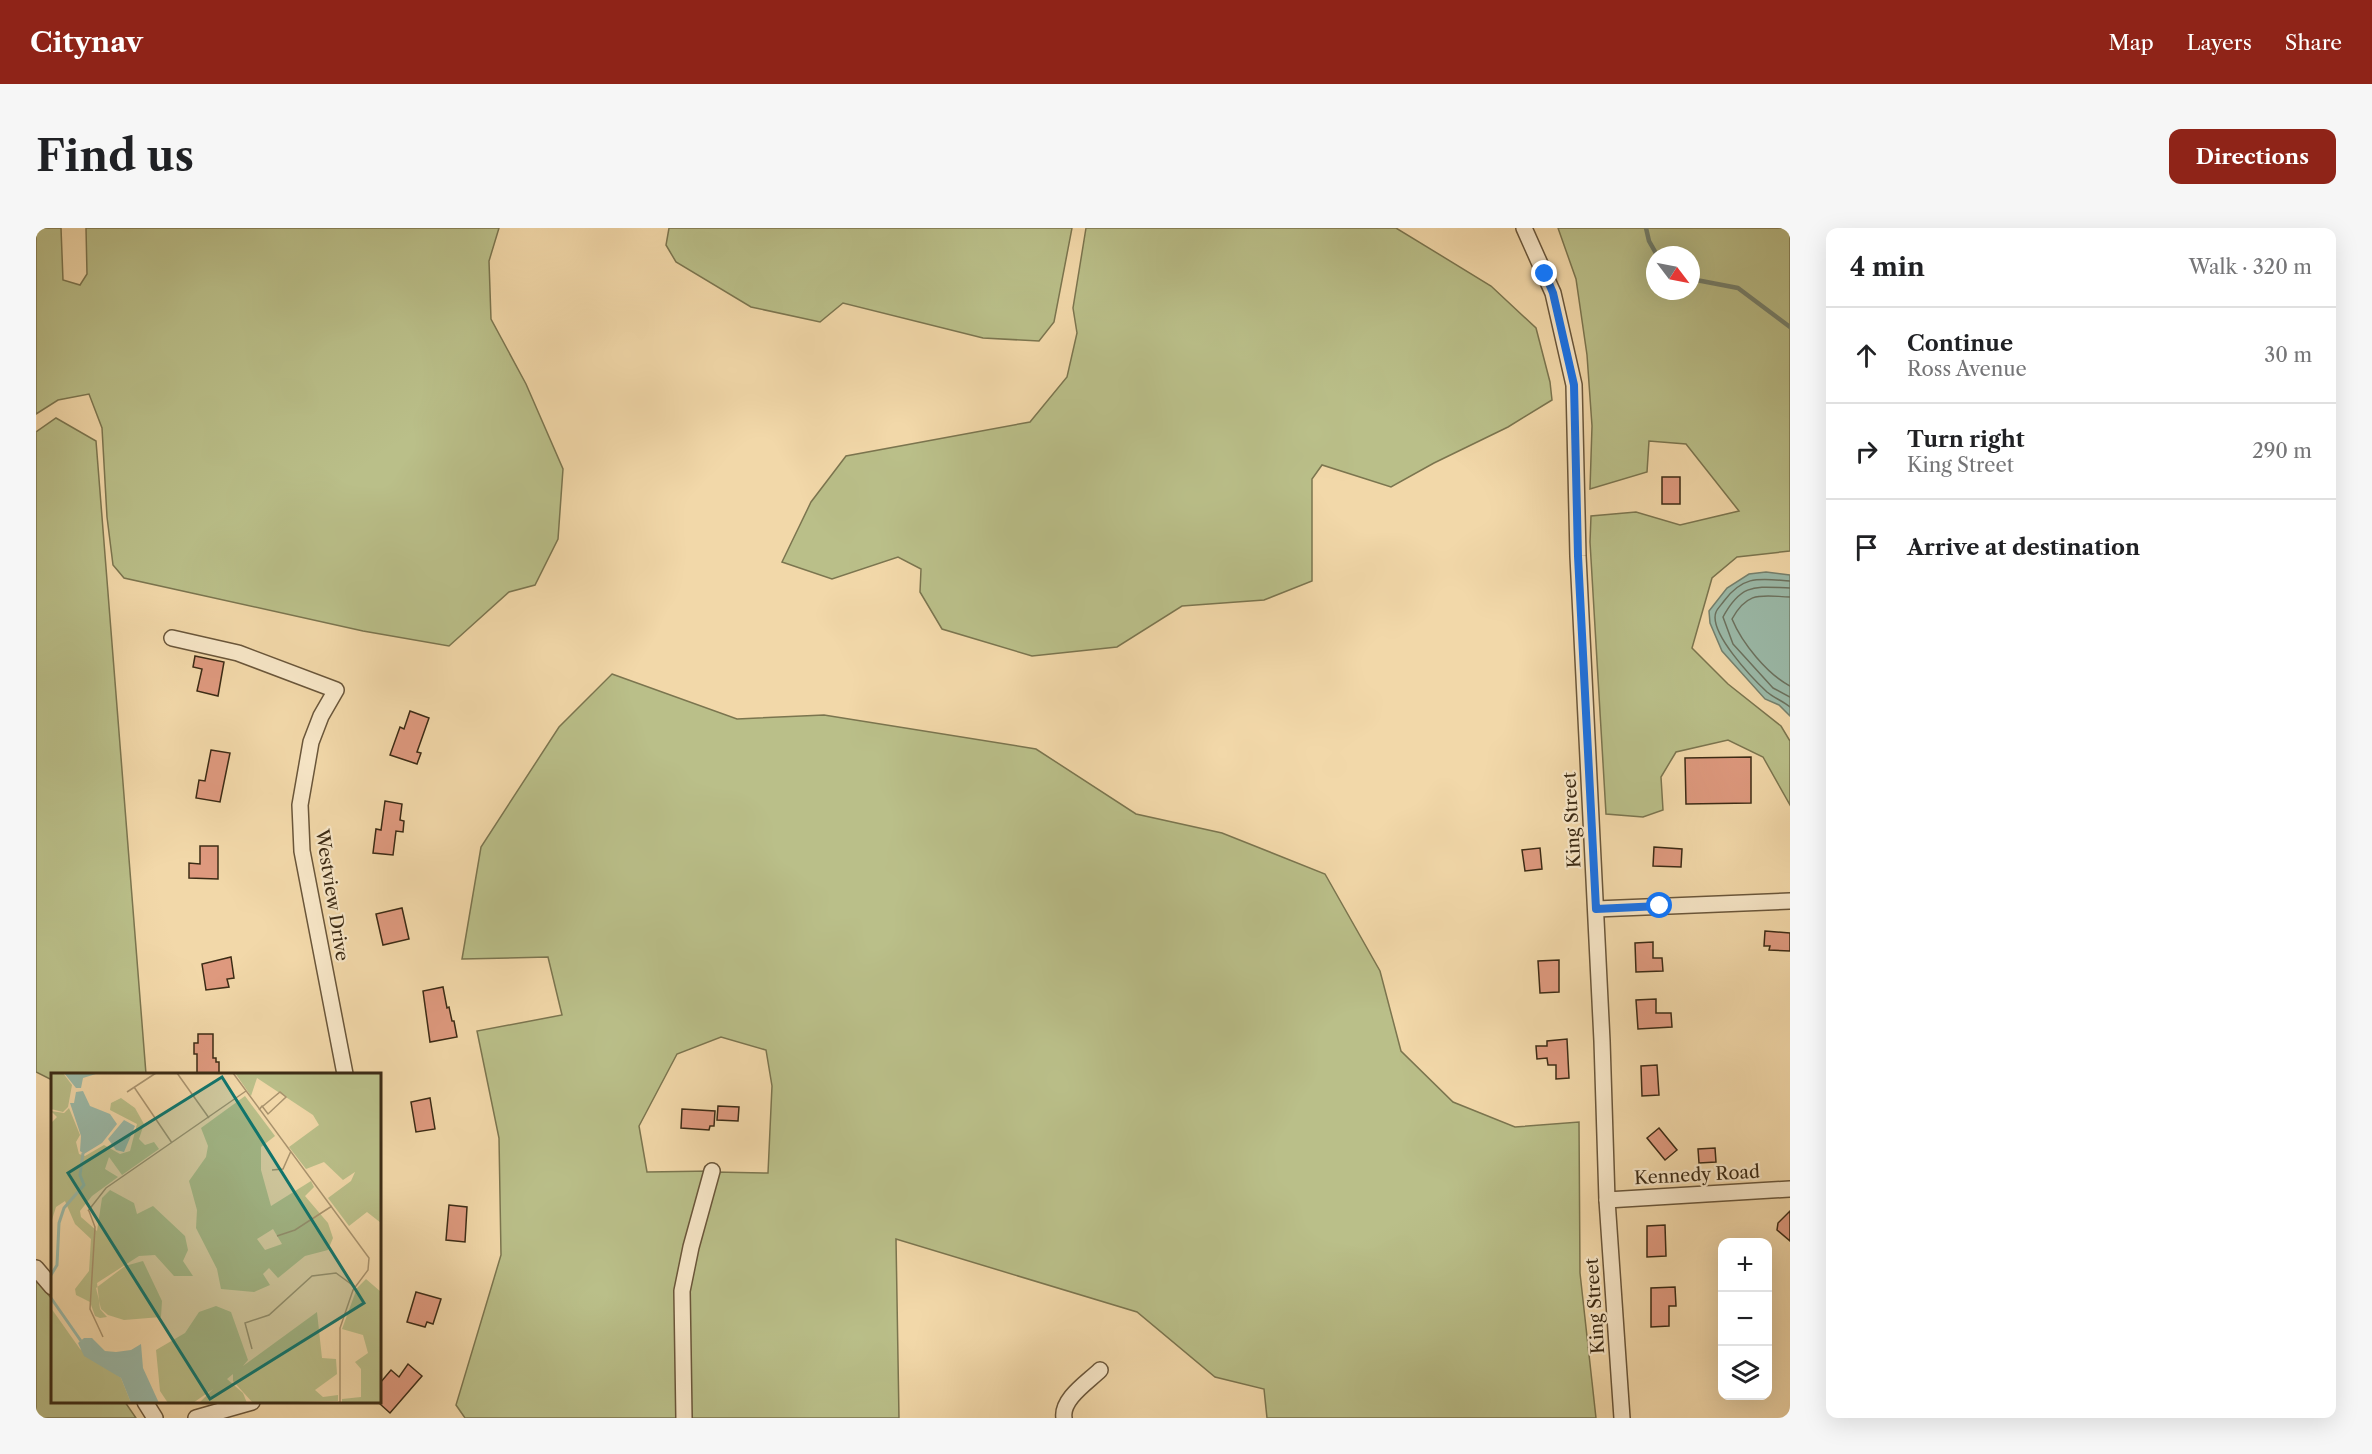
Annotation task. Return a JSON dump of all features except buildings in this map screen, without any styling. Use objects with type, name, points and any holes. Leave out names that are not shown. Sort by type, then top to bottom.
[{"type":"street","name":"King Street","points":[[1524,228],[1553,293],[1574,385],[1578,556],[1596,909],[1607,1200],[1622,1418]]},
{"type":"street","name":"Westview Drive","points":[[172,638],[238,653],[336,690],[310,742],[300,805],[302,851],[345,1073]]},
{"type":"street","points":[[1596,909],[1790,901]]},
{"type":"street","points":[[684,1418],[682,1292],[691,1247],[712,1171]]},
{"type":"street","name":"Kennedy Road","points":[[1607,1200],[1790,1190]]},
{"type":"street","points":[[36,1268],[51,1286]]},
{"type":"street","points":[[1064,1418],[1063,1412],[1071,1398],[1100,1370]]},
{"type":"street","points":[[146,1403],[155,1418]]},
{"type":"street","points":[[196,1418],[245,1403]]},
{"type":"green space","points":[[36,228],[61,228],[63,280],[80,285],[87,274],[86,228],[499,228],[489,261],[491,319],[526,384],[563,469],[558,539],[535,585],[509,592],[449,646],[363,631],[124,578],[113,565],[107,517],[102,428],[89,394],[58,400],[36,414]]},
{"type":"green space","points":[[669,228],[1072,228],[1054,322],[1039,341],[983,338],[843,303],[820,322],[751,307],[676,262],[666,245]]},
{"type":"green space","points":[[1086,228],[1396,228],[1491,286],[1536,328],[1550,382],[1552,400],[1508,427],[1391,487],[1322,465],[1312,479],[1312,581],[1264,600],[1182,606],[1117,647],[1032,656],[942,629],[920,592],[921,569],[898,557],[832,579],[782,562],[811,502],[846,456],[1030,422],[1067,377],[1077,333],[1073,308]]},
{"type":"green space","points":[[1558,228],[1790,228],[1790,551],[1737,557],[1712,578],[1692,648],[1728,684],[1781,726],[1790,741],[1790,805],[1763,757],[1728,740],[1676,752],[1661,777],[1663,810],[1643,817],[1606,814],[1590,542],[1591,516],[1636,512],[1680,525],[1739,511],[1686,444],[1649,441],[1647,472],[1590,489],[1592,426],[1587,355],[1576,279]]},
{"type":"green space","points":[[56,418],[96,441],[146,1073],[51,1073],[51,1080],[36,1072],[36,432]]},
{"type":"green space","points":[[612,674],[737,719],[824,715],[1036,749],[1136,814],[1222,833],[1325,874],[1380,971],[1401,1051],[1453,1102],[1515,1127],[1579,1122],[1580,1273],[1596,1418],[1267,1418],[1264,1389],[1215,1377],[1137,1312],[896,1239],[899,1418],[687,1418],[684,1292],[715,1172],[768,1173],[772,1086],[766,1050],[721,1037],[677,1054],[639,1126],[647,1172],[712,1171],[691,1247],[682,1291],[684,1418],[465,1418],[456,1405],[501,1255],[499,1138],[477,1031],[562,1015],[548,957],[462,959],[481,847],[559,727]]},
{"type":"green space","points":[[36,1280],[51,1298],[51,1403],[126,1403],[136,1418],[36,1418]]},
{"type":"water","points":[[1766,572],[1790,575],[1790,716],[1779,705],[1765,699],[1722,651],[1710,623],[1709,611],[1727,588],[1749,574]]},
{"type":"waterway","points":[[1646,228],[1652,246]]},
{"type":"waterway","points":[[1700,281],[1738,288],[1790,327]]},
{"type":"route","points":[[1545,274],[1553,293],[1574,385],[1577,435],[1578,556],[1596,909],[1660,906]]}]
